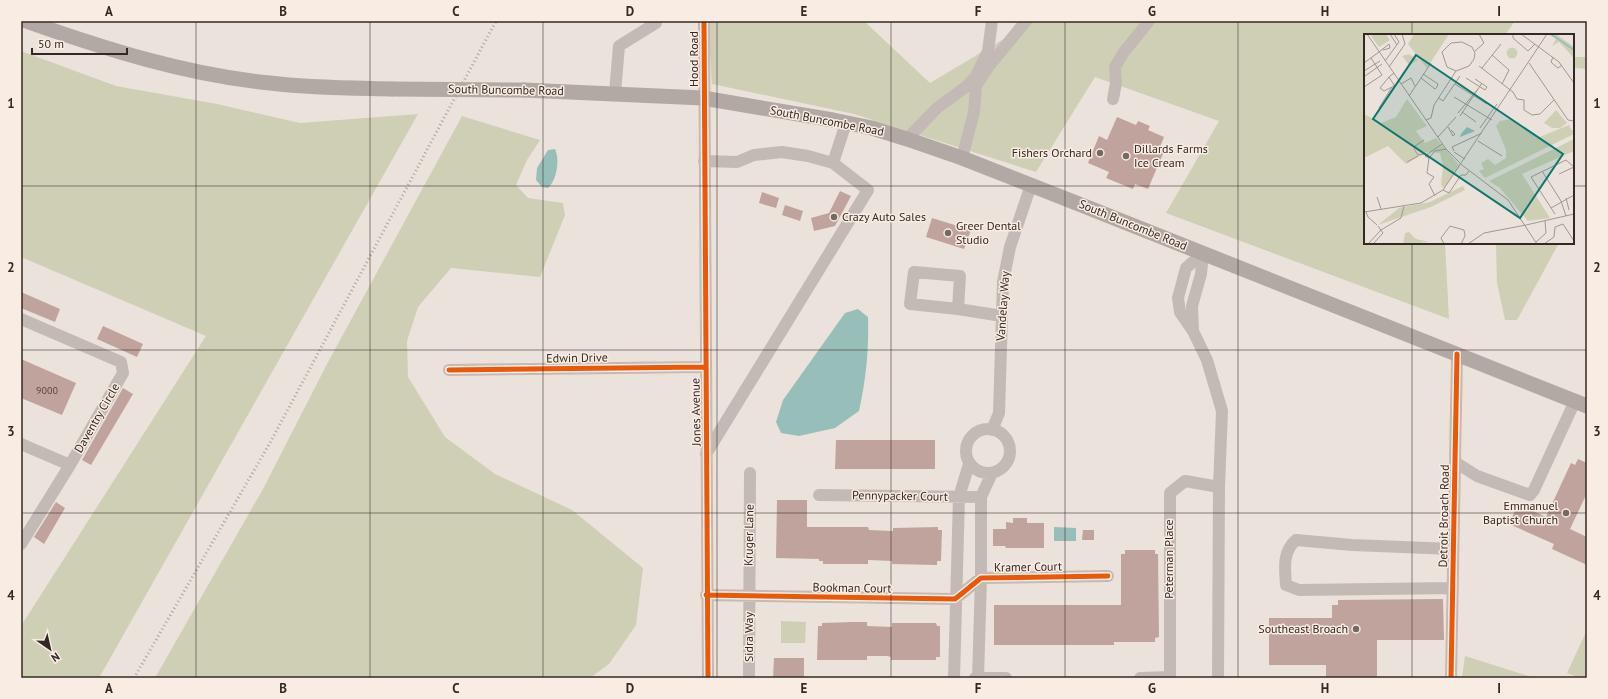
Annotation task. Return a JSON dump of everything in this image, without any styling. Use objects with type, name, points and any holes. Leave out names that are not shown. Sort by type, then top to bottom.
[{"type":"main road","name":"South Buncombe Road","points":[[26,21],[127,54],[223,77],[301,86],[392,89],[524,90],[703,98],[846,123],[907,139],[962,158],[1581,404]]},
{"type":"street","points":[[615,93],[619,46],[656,23],[656,21]]},
{"type":"street","name":"Hood Road","points":[[703,98],[704,21]]},
{"type":"street","points":[[962,158],[974,112],[976,86],[988,51],[992,21]]},
{"type":"street","points":[[907,139],[937,108],[978,78],[1026,21]]},
{"type":"street","points":[[1113,99],[1116,83],[1115,67],[1124,52],[1150,21]]},
{"type":"street","name":"Jones Avenue","points":[[703,98],[706,595],[708,678]]},
{"type":"street","points":[[833,163],[846,123]]},
{"type":"street","points":[[704,162],[738,162],[754,155],[782,152],[808,156],[833,163],[868,190],[706,454]]},
{"type":"street","name":"Vandelay Way","points":[[992,430],[999,413],[1003,282],[1010,247],[1031,185]]},
{"type":"street","points":[[1203,253],[1201,274],[1192,306],[1193,331],[1207,360],[1222,411],[1219,487],[1218,678]]},
{"type":"street","points":[[958,309],[960,276],[914,272],[910,304],[958,309],[1002,316]]},
{"type":"street","name":"Daventry Circle","points":[[21,318],[121,362],[122,373],[70,465],[21,544]]},
{"type":"street","name":"Detroit Broach Road","points":[[1451,678],[1457,354]]},
{"type":"street","name":"Edwin Drive","points":[[449,370],[705,367]]},
{"type":"street","points":[[1454,462],[1478,476],[1530,495],[1581,404]]},
{"type":"street","points":[[954,678],[955,598],[959,497],[969,464],[966,450],[968,442],[977,432],[992,430],[1004,437],[1009,451],[1005,465],[992,473],[981,497],[982,578],[977,678],[1006,678]]},
{"type":"street","points":[[21,444],[70,465]]},
{"type":"street","points":[[969,464],[979,472],[992,473]]},
{"type":"street","name":"Kruger Lane","points":[[749,597],[750,473]]},
{"type":"street","name":"Peterman Place","points":[[1170,677],[1170,493],[1185,481],[1219,487]]},
{"type":"street","name":"Pennypacker Court","points":[[819,495],[981,497]]},
{"type":"street","points":[[1452,588],[1299,590],[1286,585],[1284,564],[1289,546],[1296,540],[1352,545],[1453,549]]},
{"type":"street","name":"Kramer Court","points":[[955,598],[982,578],[1108,576]]},
{"type":"street","name":"Bookman Court","points":[[706,595],[749,597],[955,598]]},
{"type":"street","name":"Sidra Way","points":[[749,597],[749,678]]},
{"type":"street","points":[[1140,678],[1170,677]]},
{"type":"green space","points":[[708,21],[864,21],[930,83],[1034,21],[1515,21],[1506,34],[1364,34],[1364,244],[1445,244],[1449,319],[1166,213],[1219,121],[1095,77],[1036,172],[854,114],[712,84]]},
{"type":"green space","points":[[21,51],[116,86],[217,104],[300,123],[418,114],[99,678],[21,678],[21,626],[206,336],[21,257]]},
{"type":"green space","points":[[1574,57],[1587,57],[1587,69],[1574,68]]},
{"type":"green space","points":[[462,116],[540,140],[527,160],[516,185],[528,198],[563,203],[565,215],[540,277],[451,268],[418,307],[407,341],[408,377],[445,437],[495,474],[572,510],[643,568],[636,625],[609,664],[590,678],[155,678],[263,489],[327,364]]},
{"type":"green space","points":[[1496,244],[1558,244],[1517,320],[1505,320],[1497,283]]},
{"type":"green space","points":[[781,621],[806,622],[805,643],[781,643]]},
{"type":"green space","points":[[1587,630],[1587,678],[1580,678],[1567,673]]},
{"type":"green space","points":[[1465,656],[1535,678],[1462,678]]},
{"type":"water","points":[[555,149],[557,153],[557,169],[554,180],[548,188],[542,187],[536,180],[537,168],[548,150]]},
{"type":"water","points":[[858,309],[868,317],[868,341],[864,387],[859,411],[835,428],[799,436],[781,433],[776,422],[783,400],[845,313]]},
{"type":"water","points":[[1054,527],[1076,528],[1076,541],[1054,541]]},
{"type":"building","name":"Dillards Farms Ice Cream","points":[[1117,117],[1136,125],[1138,121],[1150,126],[1148,130],[1164,137],[1160,147],[1165,149],[1148,189],[1135,184],[1133,189],[1106,178],[1109,172],[1088,163],[1099,136],[1107,140]]},
{"type":"building","points":[[840,191],[851,196],[835,226],[814,231],[811,218],[829,213]]},
{"type":"building","points":[[762,192],[779,198],[776,208],[759,203]]},
{"type":"building","points":[[785,205],[803,211],[800,221],[782,215]]},
{"type":"building","name":"Greer Dental Studio","points":[[932,218],[971,230],[964,249],[926,237]]},
{"type":"building","points":[[21,292],[60,309],[55,322],[21,308]]},
{"type":"building","points":[[103,326],[143,344],[137,357],[97,339]]},
{"type":"building","points":[[21,359],[76,383],[62,415],[21,398]]},
{"type":"building","points":[[123,388],[133,394],[91,465],[82,460]]},
{"type":"building","points":[[836,440],[935,440],[935,469],[835,469]]},
{"type":"building","name":"Emmanuel Baptist Church","points":[[1578,459],[1587,463],[1587,493],[1570,529],[1587,537],[1587,565],[1552,549],[1554,544],[1509,524],[1518,504],[1546,517],[1571,463],[1575,465]]},
{"type":"building","points":[[777,500],[807,500],[807,527],[868,527],[869,530],[893,531],[893,528],[938,527],[938,530],[942,530],[941,561],[937,561],[937,565],[892,564],[892,561],[868,560],[868,564],[823,564],[823,561],[819,561],[819,559],[776,558]]},
{"type":"building","points":[[56,502],[65,508],[44,544],[34,537]]},
{"type":"building","points":[[1013,518],[1027,518],[1027,523],[1044,523],[1044,548],[1006,548],[1005,546],[993,546],[993,529],[1006,529],[1006,522],[1013,523]]},
{"type":"building","points":[[1083,530],[1094,530],[1094,540],[1082,540]]},
{"type":"building","points":[[1125,550],[1155,550],[1155,554],[1158,554],[1159,637],[1155,638],[1155,642],[1114,642],[1114,645],[994,645],[994,605],[1121,605],[1121,554],[1125,554]]},
{"type":"building","name":"Southeast Broach","points":[[1443,599],[1444,640],[1377,640],[1377,678],[1326,678],[1326,665],[1269,665],[1269,618],[1332,618],[1332,605],[1338,605],[1338,600]]},
{"type":"building","points":[[867,622],[867,626],[892,627],[892,623],[936,623],[937,626],[940,626],[940,657],[936,657],[936,660],[891,660],[891,657],[887,656],[867,656],[867,660],[817,660],[818,626],[822,626],[822,623]]},
{"type":"building","points":[[774,658],[804,658],[804,678],[773,678]]},
{"type":"railway","points":[[134,678],[271,441],[496,21]]},
{"type":"cycle path","points":[[704,21],[708,678]]},
{"type":"cycle path","points":[[1451,678],[1457,354]]},
{"type":"cycle path","points":[[449,370],[705,367]]},
{"type":"cycle path","points":[[706,595],[955,599],[981,578],[1108,576]]},
{"type":"place","name":"Fishers Orchard","points":[[1100,153]]},
{"type":"place","name":"Dillards Farms Ice Cream","points":[[1126,156]]},
{"type":"place","name":"Crazy Auto Sales","points":[[834,217]]},
{"type":"place","name":"Greer Dental Studio","points":[[948,233]]},
{"type":"place","name":"Emmanuel Baptist Church","points":[[1566,513]]},
{"type":"place","name":"Southeast Broach","points":[[1356,629]]}]
